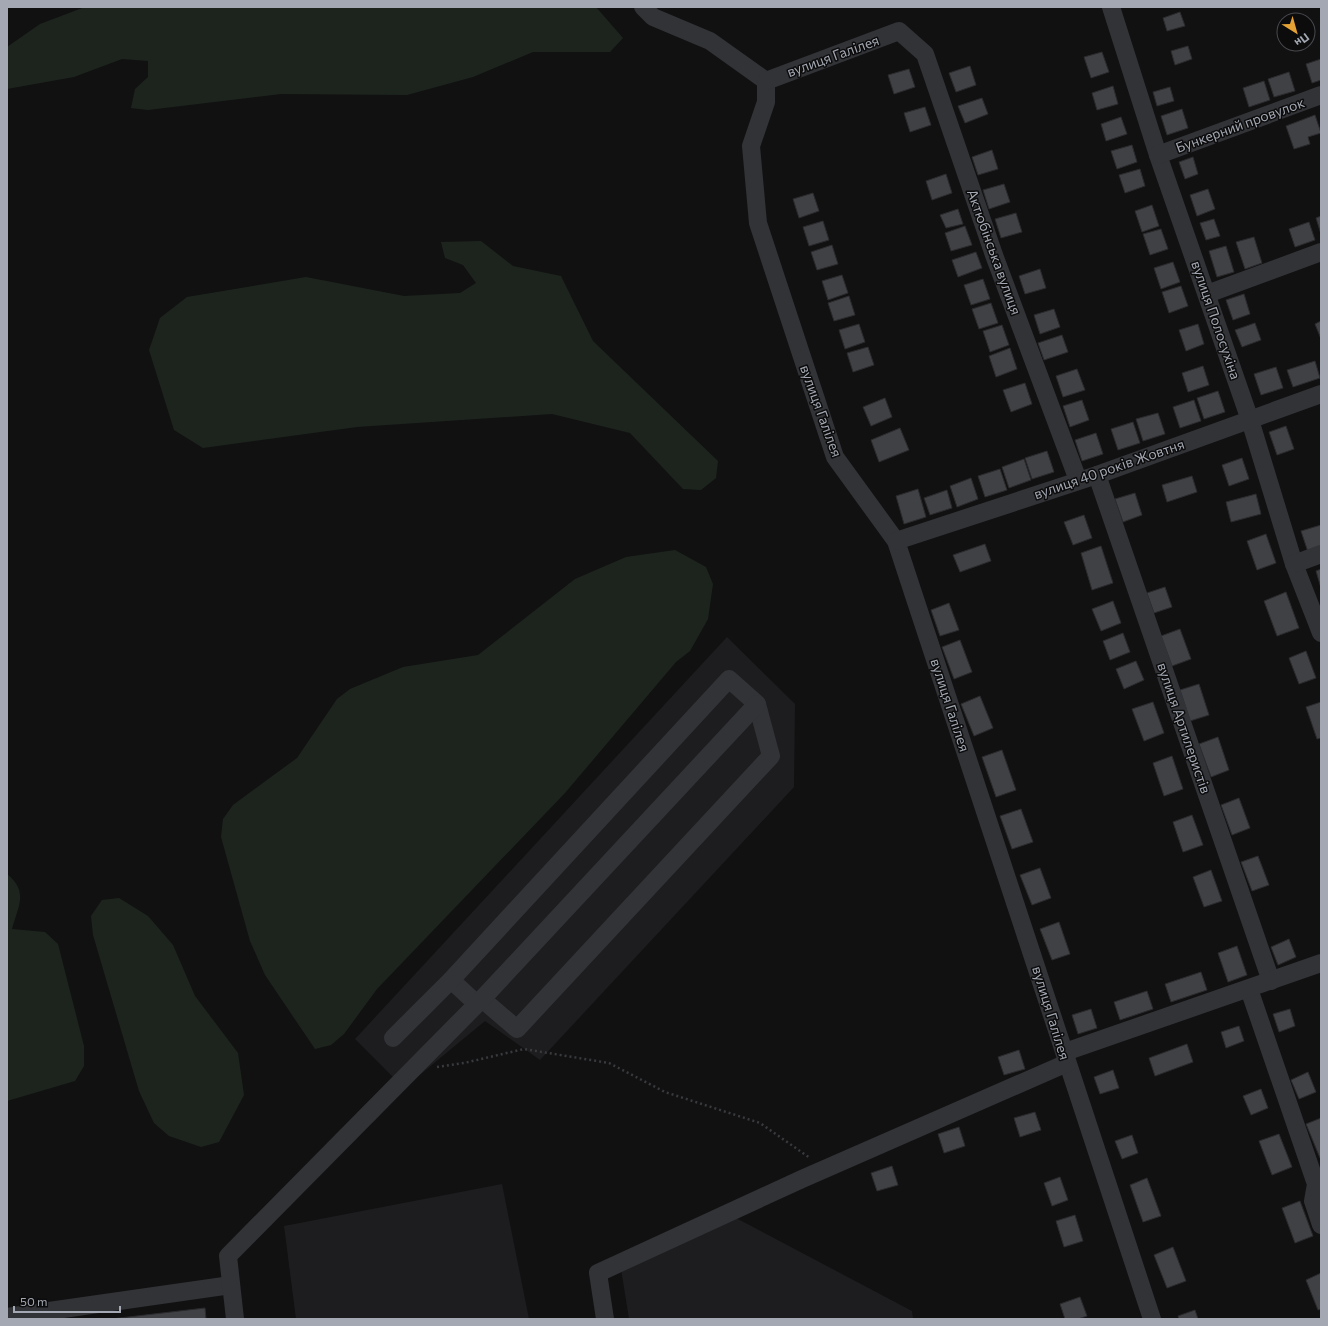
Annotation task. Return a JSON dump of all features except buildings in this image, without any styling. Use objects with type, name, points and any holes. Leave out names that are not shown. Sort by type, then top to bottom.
[{"type":"street","points":[[643,7],[653,17],[710,41],[766,81]]},
{"type":"street","name":"вулиця Полосухіна","points":[[1111,7],[1158,155],[1250,420],[1294,564],[1321,633]]},
{"type":"street","name":"вулиця Галілея","points":[[899,31],[766,81],[766,102],[751,146],[758,223],[835,456],[896,541],[1152,1319]]},
{"type":"street","name":"Актюбінська вулиця","points":[[899,31],[924,54],[994,255],[1078,480]]},
{"type":"street","name":"Бункерний провулок","points":[[1158,155],[1321,95]]},
{"type":"street","points":[[1207,294],[1321,252]]},
{"type":"street","name":"вулиця 40 років Жовтня","points":[[896,541],[1097,475],[1321,394]]},
{"type":"street","name":"вулиця Артилеристів","points":[[1097,475],[1271,981]]},
{"type":"street","points":[[1294,564],[1321,554]]},
{"type":"street","points":[[393,1038],[451,980],[729,679],[757,704],[771,756],[517,1029],[451,980]]},
{"type":"street","points":[[235,1319],[228,1256],[480,1001],[757,704]]},
{"type":"street","points":[[605,1319],[598,1273],[1066,1057],[1321,963]]},
{"type":"street","points":[[1249,989],[1316,1184],[1312,1201],[1321,1225]]},
{"type":"street","points":[[7,1317],[231,1285]]},
{"type":"path","points":[[434,1068],[464,1063],[524,1049],[609,1063],[665,1092],[760,1123],[826,1168]]},
{"type":"shaded area","points":[[85,7],[596,7],[623,38],[610,52],[533,52],[473,77],[407,95],[281,94],[148,110],[131,108],[135,89],[148,77],[148,61],[122,59],[74,77],[7,89],[7,47],[40,24]]},
{"type":"shaded area","points":[[481,241],[513,266],[561,276],[593,341],[718,461],[716,478],[701,490],[683,489],[630,433],[552,414],[357,427],[203,448],[174,430],[149,350],[160,318],[187,297],[306,277],[404,296],[460,293],[476,283],[463,265],[445,258],[441,242]]},
{"type":"shaded area","points":[[675,550],[706,567],[713,584],[708,619],[690,651],[676,662],[565,793],[377,989],[344,1034],[331,1045],[315,1049],[265,975],[250,941],[221,837],[223,819],[233,805],[297,758],[337,699],[350,689],[403,667],[478,655],[575,579],[626,557]]},
{"type":"shaded area","points":[[727,637],[795,704],[794,787],[540,1060],[485,1021],[404,1088],[355,1039]]},
{"type":"shaded area","points":[[7,874],[14,881],[20,893],[19,906],[12,929],[45,932],[58,944],[84,1046],[84,1066],[75,1081],[7,1101]]},
{"type":"shaded area","points":[[119,898],[148,916],[173,945],[195,996],[238,1053],[244,1095],[219,1142],[201,1147],[169,1136],[154,1123],[139,1091],[93,935],[91,916],[102,900]]},
{"type":"shaded area","points":[[502,1184],[529,1319],[296,1319],[284,1226]]},
{"type":"shaded area","points":[[736,1218],[912,1311],[913,1319],[629,1319],[621,1269]]}]
